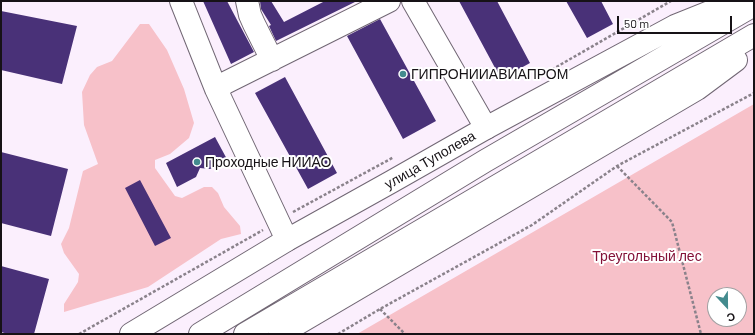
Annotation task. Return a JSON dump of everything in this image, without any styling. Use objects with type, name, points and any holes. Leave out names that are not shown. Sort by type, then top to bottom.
[{"type":"main road","points":[[181,1],[216,89],[283,230]]},
{"type":"main road","points":[[247,1],[250,15],[272,60]]},
{"type":"main road","points":[[216,89],[225,83],[389,1]]},
{"type":"main road","points":[[413,1],[486,128]]},
{"type":"main road","name":"улица Туполева","points":[[131,334],[283,230],[391,182],[486,128],[675,26],[737,1]]},
{"type":"main road","name":"улица Туполева","points":[[200,334],[485,161],[754,5]]},
{"type":"main road","points":[[246,334],[754,35]]},
{"type":"main road","points":[[280,334],[697,89],[754,46]]},
{"type":"path","points":[[338,334],[380,309],[532,225],[617,166],[754,93]]},
{"type":"path","points":[[617,166],[672,222],[702,334]]},
{"type":"path","points":[[79,334],[283,230]]},
{"type":"path","points":[[380,309],[405,334]]},
{"type":"green space","points":[[140,24],[149,24],[167,50],[184,89],[194,123],[189,138],[170,154],[155,160],[155,168],[175,196],[182,198],[204,187],[212,187],[218,193],[224,207],[240,226],[241,234],[221,239],[148,287],[64,312],[64,304],[78,282],[79,274],[64,253],[61,244],[69,228],[83,171],[98,164],[84,125],[82,92],[90,75],[97,67],[112,61]]},
{"type":"green space","name":"Треугольный лес","points":[[754,104],[754,334],[357,334]]},
{"type":"building","points":[[203,1],[227,1],[254,52],[231,64]]},
{"type":"building","points":[[260,1],[271,1],[284,22],[325,1],[357,1],[276,41],[269,26],[271,25],[261,9]]},
{"type":"building","points":[[459,1],[497,1],[530,63],[501,79]]},
{"type":"building","points":[[566,1],[601,1],[613,24],[587,38]]},
{"type":"building","points":[[1,11],[77,26],[62,84],[1,70]]},
{"type":"building","points":[[380,19],[436,121],[403,139],[347,36]]},
{"type":"building","points":[[285,77],[337,173],[308,189],[255,93]]},
{"type":"building","name":"Проходные НИИАО","points":[[215,137],[228,161],[210,169],[200,168],[196,177],[177,187],[166,163]]},
{"type":"building","points":[[1,152],[68,169],[51,236],[1,223]]},
{"type":"building","points":[[140,180],[171,238],[155,246],[125,188]]},
{"type":"building","points":[[1,266],[49,279],[34,334],[8,334],[1,332]]},
{"type":"place","name":"ГИПРОНИИАВИАПРОМ","points":[[403,74]]},
{"type":"place","name":"Проходные НИИАО","points":[[197,162]]}]
